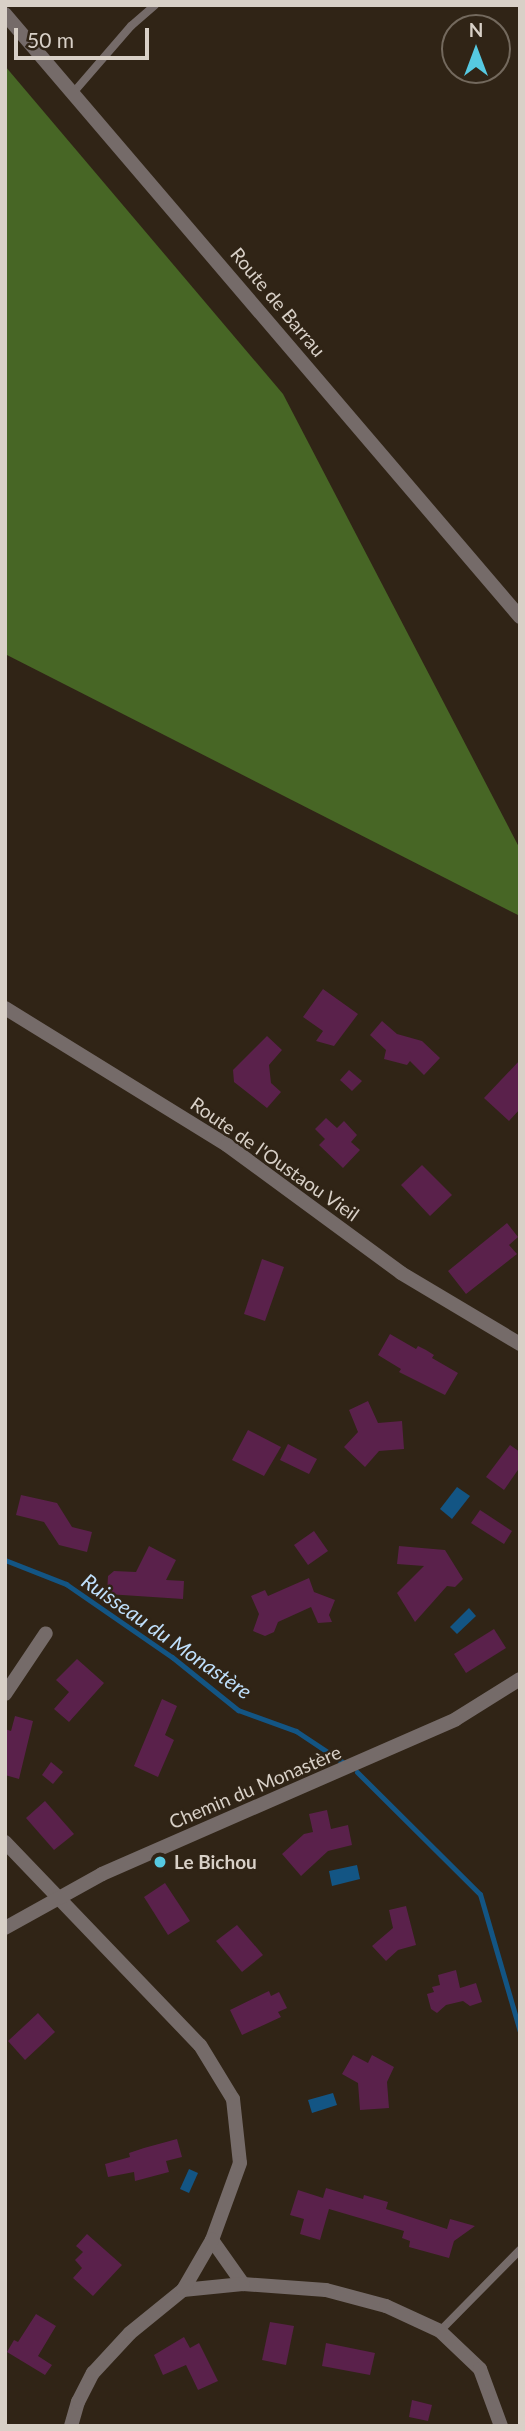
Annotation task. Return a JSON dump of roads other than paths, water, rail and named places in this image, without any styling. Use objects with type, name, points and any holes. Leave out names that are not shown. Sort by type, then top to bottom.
[{"type":"street","name":"Route de Barrau","points":[[5,14],[520,617]]},
{"type":"street","name":"Route de l'Oustaou Vieil","points":[[5,1008],[228,1145],[401,1273],[520,1344]]},
{"type":"street","points":[[5,1694],[46,1633]]},
{"type":"street","name":"Chemin du Monastère","points":[[5,1928],[56,1897],[114,1868],[456,1719],[520,1679]]},
{"type":"street","points":[[5,1842],[200,2045],[233,2099],[240,2163],[212,2240],[183,2290],[130,2333],[93,2373],[78,2402],[71,2426]]},
{"type":"street","points":[[212,2240],[243,2284]]},
{"type":"street","points":[[183,2290],[243,2284],[326,2290],[386,2306],[440,2331],[480,2369],[501,2426]]},
{"type":"lane","points":[[73,93],[131,26],[155,5]]},
{"type":"lane","points":[[440,2331],[520,2250]]},
{"type":"water","points":[[457,1487],[470,1496],[452,1519],[440,1509]]},
{"type":"water","points":[[469,1608],[476,1616],[457,1634],[450,1627]]},
{"type":"water","points":[[357,1865],[360,1879],[332,1886],[329,1871]]},
{"type":"water","points":[[333,2093],[337,2105],[312,2113],[308,2100]]},
{"type":"water","points":[[189,2169],[198,2173],[189,2193],[180,2189]]},
{"type":"waterway","name":"Ruisseau du Monastère","points":[[5,1560],[66,1584],[172,1657],[238,1710],[296,1731],[344,1763]]},
{"type":"waterway","name":"Ruisseau du Monastère","points":[[357,1772],[480,1894],[520,2032]]},
{"type":"place","name":"Le Bichou","points":[[160,1862]]}]
